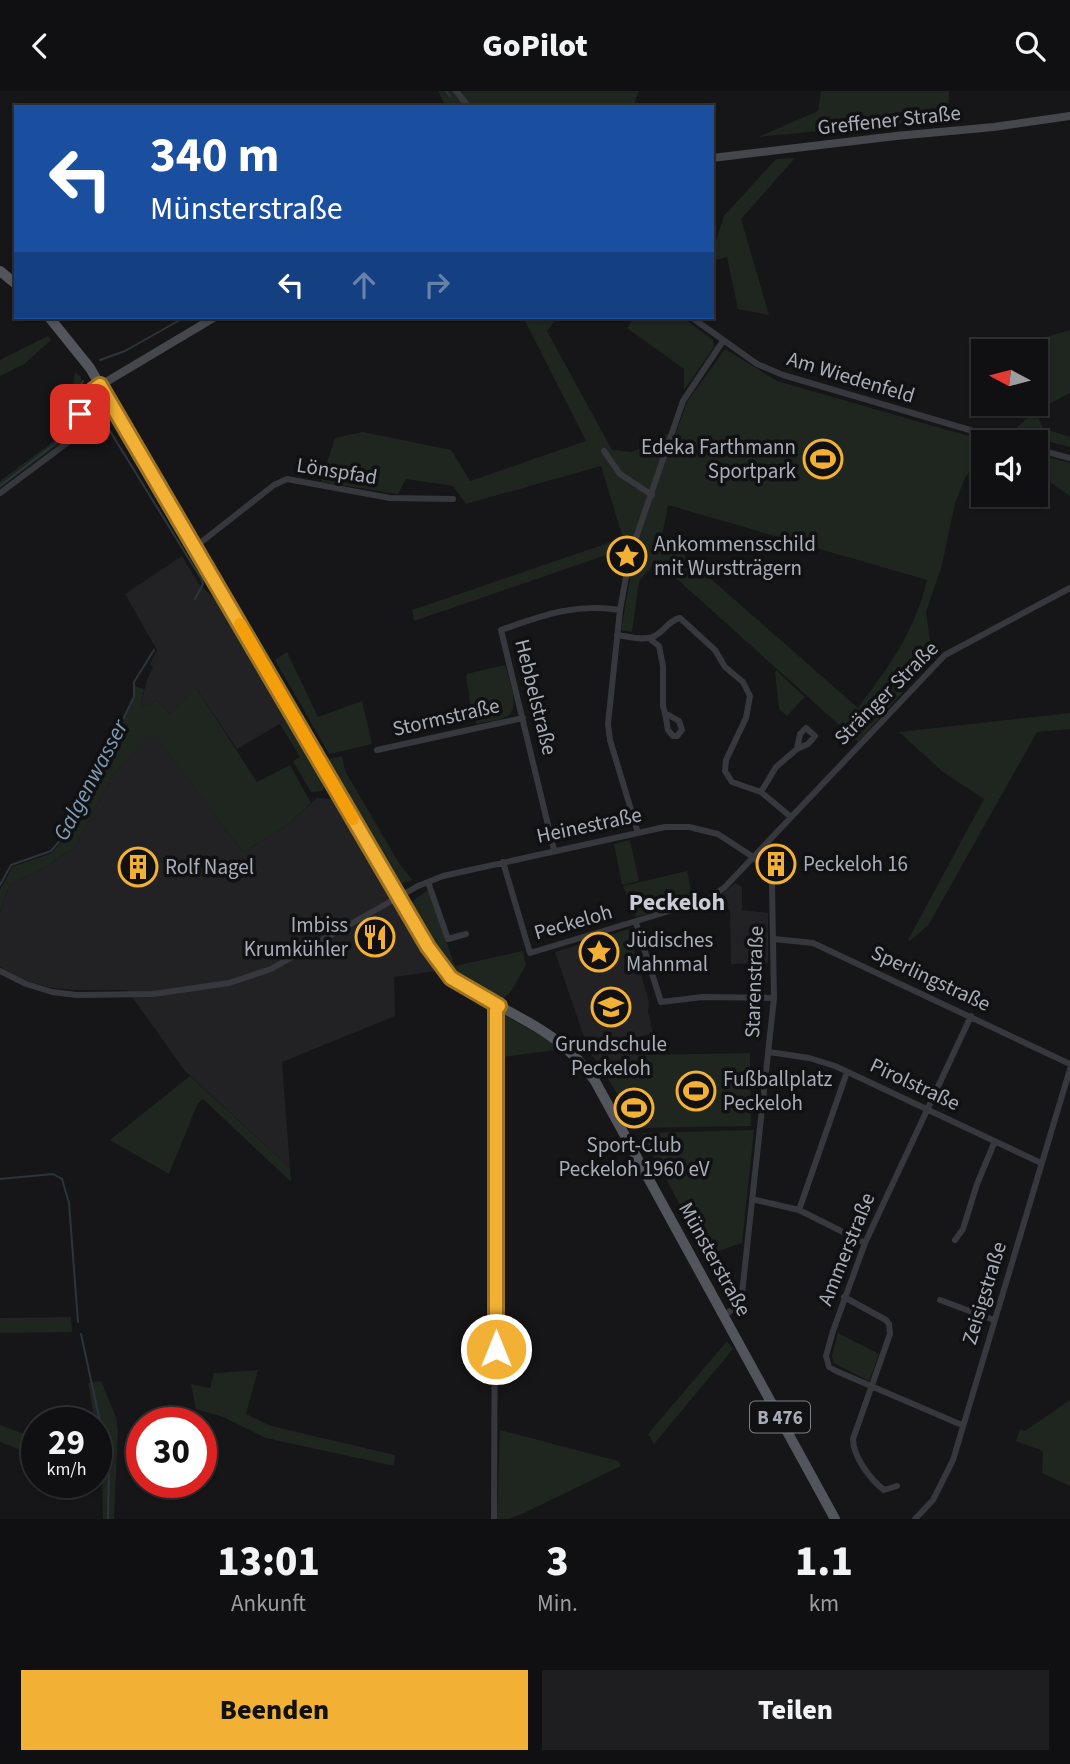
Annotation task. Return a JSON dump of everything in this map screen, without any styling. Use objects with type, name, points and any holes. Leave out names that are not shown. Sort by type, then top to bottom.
[{"type":"main road","name":"Greffener Straße","points":[[714,157],[1070,117]]},
{"type":"main road","points":[[0,271],[14,282]]},
{"type":"main road","name":"Münsterstraße","points":[[52,319],[75,347],[100,385],[398,897],[444,971],[562,1043],[586,1068],[618,1121],[835,1519]]},
{"type":"main road","points":[[100,385],[212,319]]},
{"type":"street","points":[[456,91],[467,105]]},
{"type":"street","name":"Am Wiedenfeld","points":[[694,319],[757,364],[801,382],[971,431]]},
{"type":"street","points":[[638,833],[607,724],[620,610],[630,555],[683,401],[723,341]]},
{"type":"street","points":[[0,493],[71,440],[77,431],[82,403],[87,395],[100,385]]},
{"type":"street","points":[[604,451],[620,474],[652,495]]},
{"type":"street","points":[[1048,452],[1070,458]]},
{"type":"street","name":"Lönspfad","points":[[195,547],[274,485],[287,479],[390,498],[453,499]]},
{"type":"street","name":"Stränger Straße","points":[[753,857],[945,655],[1070,588]]},
{"type":"street","name":"Hebbelstraße","points":[[554,850],[501,630],[555,612],[582,607],[620,610]]},
{"type":"street","points":[[650,639],[671,620],[680,618],[715,650],[725,667],[743,682],[750,697],[746,718],[728,753],[725,771],[732,782],[761,792],[791,817]]},
{"type":"street","points":[[617,635],[650,639],[659,646],[663,666],[665,713]]},
{"type":"street","name":"Stormstraße","points":[[377,750],[523,718]]},
{"type":"street","points":[[761,792],[776,767],[797,749]]},
{"type":"street","name":"Heinestraße","points":[[0,971],[26,984],[52,992],[77,995],[153,994],[221,985],[271,969],[398,897],[453,873],[677,826],[703,829],[734,843],[753,857]]},
{"type":"street","name":"Peckeloh","points":[[503,862],[530,953],[706,900],[724,888],[753,857]]},
{"type":"street","name":"Starenstraße","points":[[725,1315],[741,1303],[774,998],[772,884],[766,870],[753,857]]},
{"type":"street","points":[[428,882],[448,939],[466,934]]},
{"type":"street","name":"Peckeloh","points":[[636,923],[661,1002],[703,996],[774,998]]},
{"type":"street","name":"Sperlingstraße","points":[[774,939],[813,943],[1070,1063]]},
{"type":"street","points":[[494,1519],[496,1010],[499,1006]]},
{"type":"street","name":"Ammerstraße","points":[[962,1425],[829,1367],[826,1356],[844,1297],[865,1243],[971,1016]]},
{"type":"street","name":"Pirolstraße","points":[[769,1052],[809,1058],[847,1072],[1041,1163]]},
{"type":"street","name":"Zeisigstraße","points":[[919,1518],[942,1486],[953,1460],[1070,1069]]},
{"type":"street","points":[[799,1210],[847,1072]]},
{"type":"street","points":[[955,1240],[964,1229],[977,1184],[995,1142]]},
{"type":"street","points":[[752,1199],[799,1210],[865,1243]]},
{"type":"street","points":[[844,1297],[886,1319],[889,1324],[890,1334],[853,1439],[853,1448],[877,1485],[884,1490],[897,1486]]},
{"type":"street","points":[[940,1300],[994,1320]]},
{"type":"shaded area","points":[[438,91],[639,91],[634,105],[445,105]]},
{"type":"shaded area","points":[[821,91],[949,91],[948,119],[758,137],[818,111]]},
{"type":"shaded area","points":[[795,158],[741,219],[769,315],[738,309],[727,257],[714,262],[714,242],[724,216],[776,159]]},
{"type":"shaded area","points":[[524,319],[556,319],[547,331],[612,450],[632,452],[668,434],[674,438],[687,402],[725,349],[777,381],[971,437],[971,469],[955,503],[942,565],[926,612],[930,640],[943,649],[920,674],[908,663],[892,681],[903,692],[858,742],[657,561],[639,581],[632,632],[621,630],[634,556],[618,551],[414,621],[412,610],[623,538],[601,466],[466,504],[453,486],[406,479],[398,494],[321,482],[335,438],[363,432],[451,450],[470,481],[586,441]],"holes":[[[668,505],[927,580],[915,616],[890,663],[858,708],[662,536]]]},
{"type":"shaded area","points":[[634,319],[685,319],[713,340],[714,347],[684,390],[684,369],[627,328]]},
{"type":"shaded area","points":[[1070,330],[1070,393],[1048,404],[1048,339],[1038,339]]},
{"type":"shaded area","points":[[48,336],[51,340],[24,364],[0,376],[0,360]]},
{"type":"shaded area","points":[[75,372],[81,377],[82,391],[71,435],[0,488],[0,481],[67,429]]},
{"type":"shaded area","points":[[1028,417],[1038,417],[1043,428],[1070,437],[1070,447],[1048,441],[1048,430],[1014,430]]},
{"type":"shaded area","points":[[1048,457],[1070,463],[1070,496],[1048,480]]},
{"type":"shaded area","points":[[182,556],[199,584],[219,603],[288,719],[237,749],[196,688],[170,714],[157,700],[149,706],[141,705],[146,682],[153,667],[150,664],[157,650],[125,594]]},
{"type":"shaded area","points":[[287,652],[318,717],[362,701],[372,744],[329,754],[275,660]]},
{"type":"shaded area","points":[[505,665],[512,691],[512,710],[502,719],[476,724],[475,718],[472,718],[466,674]]},
{"type":"shaded area","points":[[776,670],[805,697],[787,716],[779,709]]},
{"type":"shaded area","points":[[135,686],[144,689],[141,705],[149,706],[157,700],[170,714],[196,688],[257,782],[290,765],[311,803],[286,826],[243,852],[153,732],[114,773],[75,847],[44,868],[10,884],[0,912],[0,890],[12,867],[52,853],[69,832],[135,696]]},
{"type":"shaded area","points":[[1070,713],[1070,729],[1037,732],[929,924],[908,940],[984,799],[943,772],[899,732]]},
{"type":"shaded area","points":[[288,719],[327,785],[322,791],[311,792],[293,761],[300,757],[280,724]]},
{"type":"shaded area","points":[[153,731],[243,852],[286,826],[317,798],[332,799],[436,971],[394,977],[395,1016],[282,1062],[290,1168],[185,1071],[127,990],[52,988],[27,981],[0,967],[0,912],[10,884],[44,868],[75,847],[114,773]]},
{"type":"shaded area","points":[[342,756],[345,771],[399,863],[412,880],[402,883],[393,880],[354,807],[324,760]]},
{"type":"shaded area","points":[[630,840],[639,881],[622,885],[614,844]]},
{"type":"shaded area","points":[[687,871],[693,901],[636,917],[623,886]]},
{"type":"shaded area","points":[[735,883],[742,887],[742,910],[768,913],[768,963],[731,964],[730,911],[720,896]]},
{"type":"shaded area","points":[[428,890],[455,966],[523,951],[526,965],[510,993],[500,1001],[454,975],[445,966],[411,907],[414,900]]},
{"type":"shaded area","name":"Grundschule Peckeloh","points":[[629,929],[634,934],[630,936],[649,1002],[648,1012],[653,1033],[633,1039],[637,1058],[614,1083],[589,1052],[555,952]]},
{"type":"shaded area","points":[[629,929],[634,934],[629,936],[634,951],[618,956],[619,963],[591,971],[583,944]]},
{"type":"shaded area","points":[[501,1013],[564,1049],[502,1057]]},
{"type":"shaded area","name":"Fußballplatz Peckeloh","points":[[750,1053],[751,1126],[638,1128],[600,1066],[637,1055]]},
{"type":"shaded area","points":[[190,1076],[290,1168],[291,1182],[203,1099],[198,1103],[169,1174],[110,1140]]},
{"type":"shaded area","points":[[754,1130],[742,1243],[704,1256],[702,1247],[642,1133]]},
{"type":"shaded area","points":[[71,1317],[72,1332],[0,1333],[0,1318]]},
{"type":"shaded area","points":[[838,1333],[879,1354],[869,1381],[834,1363],[832,1356]]},
{"type":"shaded area","points":[[727,1341],[733,1349],[654,1444],[648,1434]]},
{"type":"shaded area","points":[[258,1370],[246,1414],[271,1426],[395,1455],[394,1466],[266,1438],[217,1415],[217,1407],[196,1407],[191,1384],[210,1388],[214,1373]]},
{"type":"shaded area","points":[[101,1381],[112,1407],[92,1407],[88,1383]]},
{"type":"shaded area","points":[[1070,1400],[1070,1486],[1042,1473],[1043,1451],[1016,1441],[1020,1429],[1025,1431]]},
{"type":"shaded area","points":[[112,1407],[118,1431],[114,1519],[103,1519],[102,1498],[112,1498]]},
{"type":"shaded area","points":[[0,1425],[21,1433],[21,1450],[0,1442]]},
{"type":"shaded area","points":[[500,1430],[618,1461],[621,1466],[524,1513],[509,1519],[497,1519]]},
{"type":"waterway","points":[[446,91],[450,96]]},
{"type":"waterway","points":[[100,360],[125,351],[181,319]]},
{"type":"waterway","points":[[0,486],[64,437],[70,429],[73,401],[83,381]]},
{"type":"waterway","name":"Galgenwasser","points":[[92,402],[202,580],[203,584],[195,599]]},
{"type":"waterway","name":"Galgenwasser","points":[[0,885],[11,865],[51,851],[68,831],[134,697],[134,682],[154,650]]},
{"type":"waterway","name":"Galgenwasser","points":[[0,1179],[53,1174],[62,1179],[69,1203],[78,1322]]},
{"type":"waterway","name":"Galgenwasser","points":[[81,1334],[109,1463],[108,1519]]},
{"type":"slow traffic","points":[[240,624],[353,819]]},
{"type":"place","name":"Edeka Farthmann Sportpark","points":[[823,459]]},
{"type":"place","name":"Ankommensschild mit Wurstträgern","points":[[627,556]]},
{"type":"place","name":"Peckeloh 16","points":[[776,864]]},
{"type":"place","name":"Rolf Nagel","points":[[138,867]]},
{"type":"place","name":"Imbiss Krumkühler","points":[[375,937]]},
{"type":"place","name":"Jüdisches Mahnmal","points":[[599,952]]},
{"type":"place","name":"Grundschule Peckeloh","points":[[611,1007]]},
{"type":"place","name":"Fußballplatz Peckeloh","points":[[696,1091]]},
{"type":"place","name":"Sport-Club Peckeloh 1960 eV","points":[[634,1108]]},
{"type":"district","name":"Peckeloh","points":[[677,902]]},
{"type":"route","points":[[80,414],[87,395],[100,385],[428,947],[451,978],[499,1006],[496,1010],[496,1349]]}]
